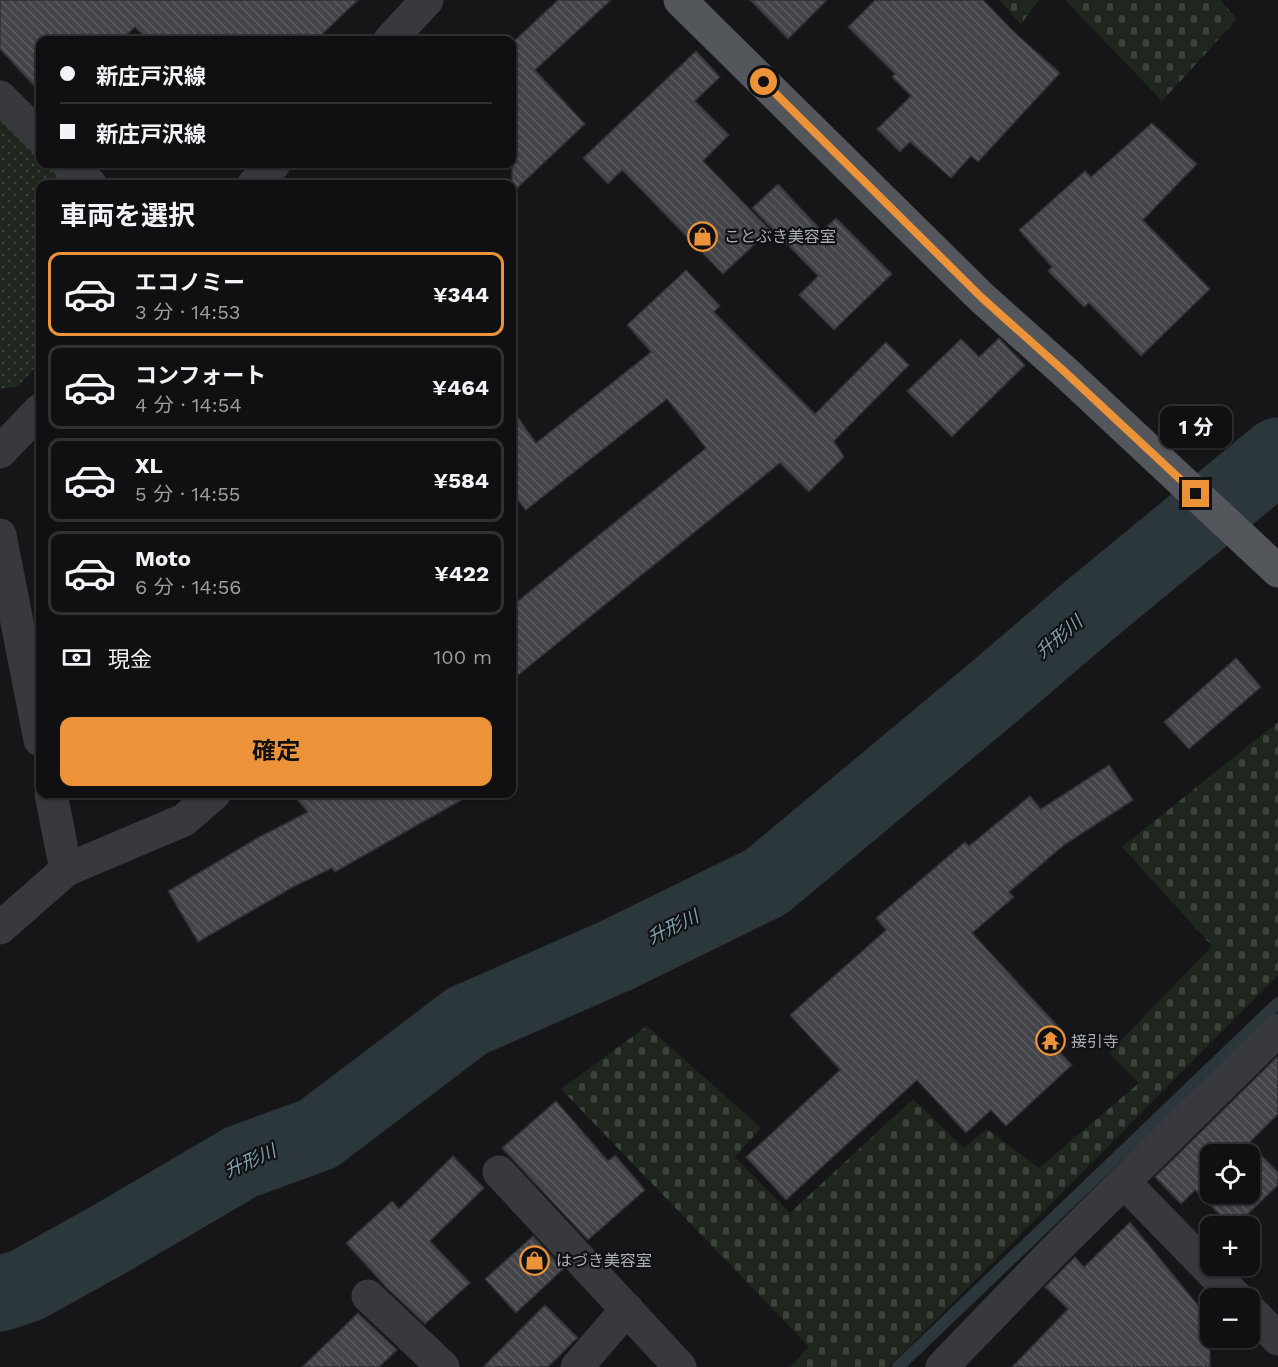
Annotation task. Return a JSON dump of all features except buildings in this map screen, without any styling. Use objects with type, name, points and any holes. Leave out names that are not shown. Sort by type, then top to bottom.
[{"type":"main road","points":[[680,0],[981,297],[1065,372],[1278,571]]},
{"type":"street","points":[[394,36],[427,0]]},
{"type":"street","points":[[0,97],[36,133]]},
{"type":"street","points":[[72,168],[86,180]]},
{"type":"street","points":[[258,180],[270,168]]},
{"type":"street","points":[[0,452],[36,414]]},
{"type":"street","points":[[0,535],[36,720]]},
{"type":"street","points":[[52,798],[66,870]]},
{"type":"street","points":[[0,928],[66,870],[184,820],[209,798]]},
{"type":"street","points":[[942,1367],[1053,1252],[1277,1034]]},
{"type":"street","points":[[499,1172],[680,1367]]},
{"type":"street","points":[[1124,1182],[1227,1288]]},
{"type":"street","points":[[368,1296],[443,1367]]},
{"type":"street","points":[[577,1367],[627,1309]]},
{"type":"street","points":[[1260,1320],[1278,1339]]},
{"type":"green space","points":[[999,0],[1039,0],[1021,24]]},
{"type":"green space","points":[[1065,0],[1220,0],[1237,19],[1162,101]]},
{"type":"green space","points":[[0,116],[36,152],[36,168],[52,168],[66,180],[36,180],[36,367],[19,386],[0,389]]},
{"type":"green space","points":[[1278,722],[1278,975],[889,1367],[790,1367],[809,1347],[561,1089],[647,1026],[761,1128],[735,1157],[790,1213],[913,1099],[964,1148],[987,1129],[1039,1168],[1139,1083],[1109,1053],[1212,946],[1122,847]]},
{"type":"waterway","name":"升形川","points":[[0,1294],[27,1285],[241,1162],[318,1134],[467,1021],[615,956],[766,882],[1278,455]]},
{"type":"waterway","points":[[898,1367],[1278,1003]]},
{"type":"place","name":"ことぶき美容室","points":[[703,236]]},
{"type":"place","name":"接引寺","points":[[1050,1041]]},
{"type":"place","name":"はづき美容室","points":[[535,1260]]},
{"type":"route","points":[[764,82],[981,297],[1196,494]]}]
